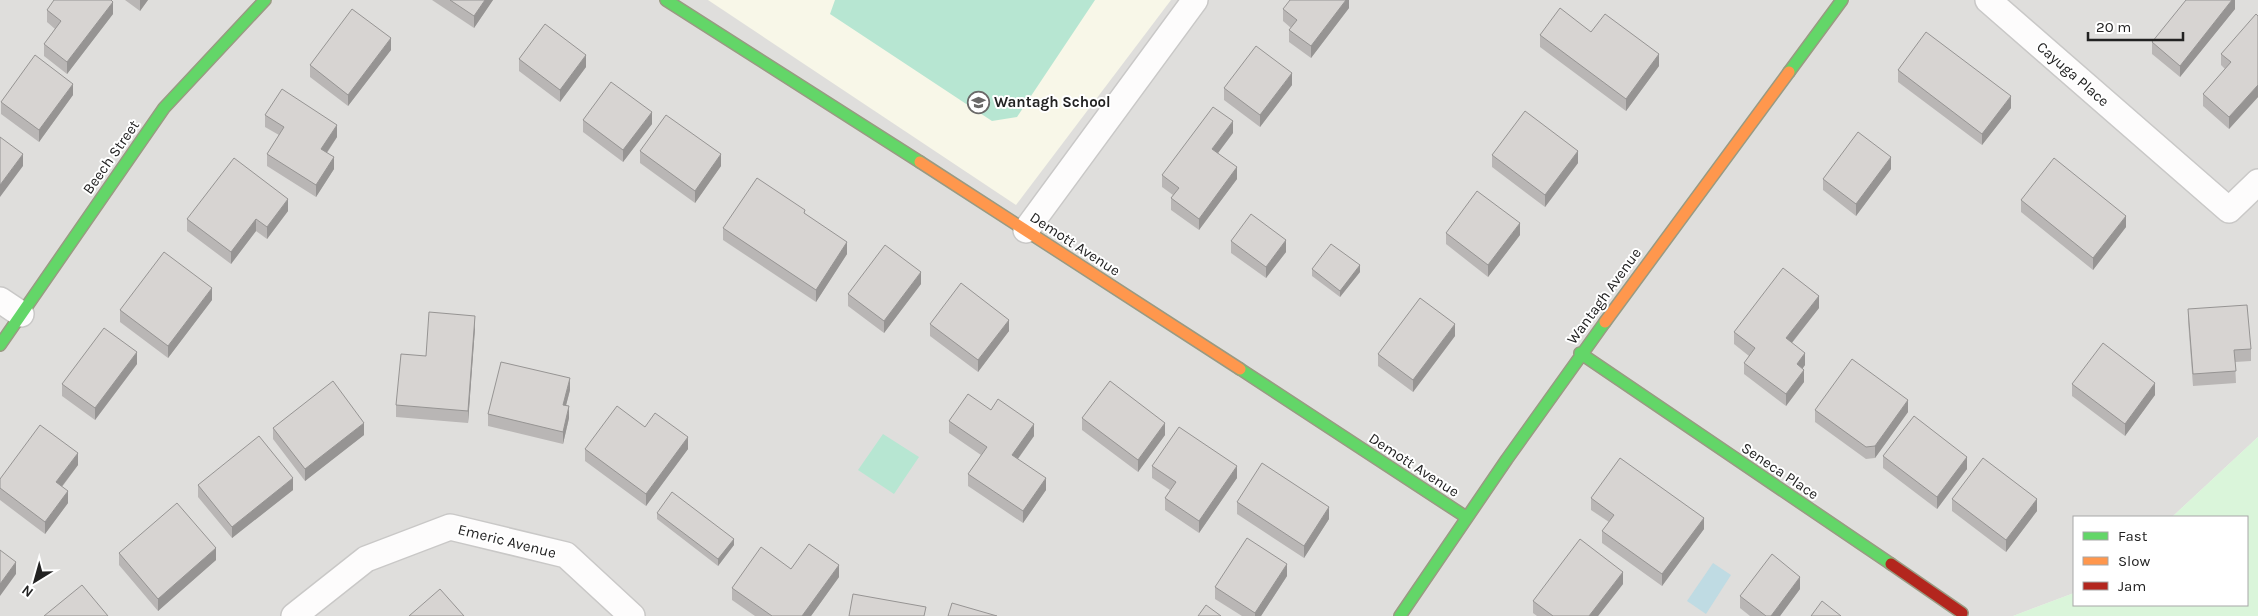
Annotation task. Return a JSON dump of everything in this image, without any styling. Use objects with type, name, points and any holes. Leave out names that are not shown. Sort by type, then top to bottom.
[{"type":"street","name":"Beech Street","points":[[0,345],[164,108],[265,0]]},
{"type":"street","name":"Demott Avenue","points":[[666,0],[1026,230],[1466,516]]},
{"type":"street","points":[[1026,230],[1195,0]]},
{"type":"street","name":"Wantagh Avenue","points":[[1400,616],[1466,516],[1580,353],[1842,0]]},
{"type":"street","name":"Cayuga Place","points":[[1988,0],[2228,210],[2258,182]]},
{"type":"street","points":[[0,300],[21,314]]},
{"type":"street","name":"Seneca Place","points":[[1580,353],[1962,613]]},
{"type":"street","name":"Emeric Avenue","points":[[294,616],[366,559],[450,527],[566,555],[632,616]]},
{"type":"shaded area","points":[[0,0],[2258,0],[2258,437],[2173,516],[2073,516],[2073,593],[2013,616],[0,616]]},
{"type":"shaded area","name":"Wantagh School","points":[[708,0],[1171,0],[1016,205]]},
{"type":"green space","points":[[835,0],[1095,0],[1017,117],[992,121],[830,14]]},
{"type":"green space","points":[[883,434],[919,457],[894,494],[858,470]]},
{"type":"green space","points":[[2258,437],[2258,616],[2013,616],[2073,593],[2073,606],[2248,606],[2248,516],[2173,516]]},
{"type":"water","points":[[1713,563],[1731,575],[1706,614],[1687,601]]},
{"type":"building","points":[[54,0],[111,0],[113,2],[67,62],[44,44],[61,21],[47,10]]},
{"type":"building","points":[[450,0],[485,0],[474,16]]},
{"type":"building","points":[[1290,0],[1346,0],[1311,46],[1289,30],[1297,20],[1283,9]]},
{"type":"building","points":[[2186,0],[2232,0],[2180,66],[2152,42]]},
{"type":"building","points":[[1560,8],[1591,32],[1605,14],[1659,54],[1626,99],[1540,35]]},
{"type":"building","points":[[352,9],[391,38],[348,95],[310,65]]},
{"type":"building","points":[[2256,14],[2258,16],[2258,85],[2229,117],[2203,94],[2231,62],[2221,54]]},
{"type":"building","points":[[545,24],[586,55],[560,90],[519,59]]},
{"type":"building","points":[[1926,32],[2011,96],[1982,134],[1898,70]]},
{"type":"building","points":[[1256,46],[1292,73],[1260,115],[1224,88]]},
{"type":"building","points":[[35,55],[73,84],[39,130],[1,102]]},
{"type":"building","points":[[611,82],[652,112],[623,150],[583,120]]},
{"type":"building","points":[[282,89],[337,125],[321,149],[334,157],[316,185],[267,154],[284,127],[265,115]]},
{"type":"building","points":[[1213,107],[1233,121],[1212,149],[1237,167],[1199,219],[1171,198],[1179,188],[1162,175]]},
{"type":"building","points":[[1525,111],[1578,151],[1545,195],[1492,155]]},
{"type":"building","points":[[666,115],[721,154],[695,191],[640,151]]},
{"type":"building","points":[[1858,132],[1891,157],[1856,204],[1823,179]]},
{"type":"building","points":[[0,137],[23,154],[0,185]]},
{"type":"building","points":[[234,158],[288,199],[267,227],[256,219],[231,252],[187,219]]},
{"type":"building","points":[[2054,158],[2126,216],[2093,258],[2021,200]]},
{"type":"building","points":[[757,178],[805,210],[804,213],[847,242],[816,290],[723,228]]},
{"type":"building","points":[[1477,191],[1520,223],[1488,265],[1446,233]]},
{"type":"building","points":[[1251,214],[1286,240],[1266,267],[1231,241]]},
{"type":"building","points":[[1331,244],[1360,265],[1340,291],[1312,269]]},
{"type":"building","points":[[885,245],[921,272],[884,321],[848,294]]},
{"type":"building","points":[[164,252],[212,288],[168,346],[120,310]]},
{"type":"building","points":[[1783,268],[1819,296],[1786,338],[1805,353],[1797,364],[1804,370],[1786,394],[1744,363],[1755,348],[1734,332]]},
{"type":"building","points":[[961,283],[1009,320],[978,360],[930,324]]},
{"type":"building","points":[[1420,298],[1455,324],[1413,380],[1378,354]]},
{"type":"building","points":[[2247,305],[2251,349],[2234,350],[2236,371],[2193,374],[2188,309]]},
{"type":"building","points":[[429,312],[475,316],[468,411],[396,405],[401,354],[426,356]]},
{"type":"building","points":[[104,328],[137,352],[95,408],[62,384]]},
{"type":"building","points":[[2103,343],[2155,383],[2125,424],[2072,384]]},
{"type":"building","points":[[1852,359],[1908,400],[1875,446],[1866,447],[1815,410]]},
{"type":"building","points":[[501,362],[570,378],[563,405],[569,406],[563,432],[488,414]]},
{"type":"building","points":[[333,381],[364,423],[305,469],[273,428]]},
{"type":"building","points":[[1110,381],[1165,423],[1138,460],[1082,418]]},
{"type":"building","points":[[968,394],[991,410],[998,399],[1034,424],[1012,455],[1046,478],[1023,511],[968,474],[987,447],[949,421]]},
{"type":"building","points":[[617,406],[645,427],[655,413],[688,437],[646,494],[585,449]]},
{"type":"building","points":[[1914,416],[1967,457],[1937,497],[1883,456]]},
{"type":"building","points":[[40,425],[78,453],[56,482],[68,491],[45,522],[0,488],[0,479]]},
{"type":"building","points":[[1179,427],[1237,466],[1199,521],[1165,498],[1176,482],[1152,466]]},
{"type":"building","points":[[259,436],[293,478],[232,527],[198,485]]},
{"type":"building","points":[[1620,458],[1704,518],[1662,574],[1602,531],[1614,515],[1591,498]]},
{"type":"building","points":[[1983,458],[2037,499],[2006,540],[1952,499]]},
{"type":"building","points":[[1262,463],[1329,507],[1304,546],[1237,502]]},
{"type":"building","points":[[672,492],[734,539],[718,559],[657,513]]},
{"type":"building","points":[[177,503],[216,548],[158,599],[119,553]]},
{"type":"building","points":[[1247,538],[1287,564],[1255,613],[1215,587]]},
{"type":"building","points":[[1580,539],[1623,572],[1589,616],[1553,616],[1533,601]]},
{"type":"building","points":[[809,544],[839,565],[802,616],[772,616],[732,588],[761,547],[791,569]]},
{"type":"building","points":[[0,550],[16,562],[0,584]]},
{"type":"building","points":[[1772,554],[1800,577],[1771,616],[1766,616],[1740,596]]},
{"type":"building","points":[[82,585],[108,616],[44,616]]},
{"type":"building","points":[[440,589],[464,616],[409,616]]},
{"type":"building","points":[[853,594],[926,607],[924,616],[849,616]]},
{"type":"building","points":[[1822,601],[1841,616],[1811,616]]},
{"type":"building","points":[[952,603],[997,616],[948,616]]},
{"type":"building","points":[[1206,605],[1221,616],[1198,616]]},
{"type":"traffic: fast","points":[[0,345],[164,108],[265,0]]},
{"type":"traffic: fast","points":[[666,0],[920,162]]},
{"type":"traffic: fast","points":[[1789,72],[1842,0]]},
{"type":"traffic: fast","points":[[1400,616],[1507,459],[1605,322]]},
{"type":"traffic: fast","points":[[1580,353],[1891,564]]},
{"type":"traffic: fast","points":[[1240,369],[1466,517]]},
{"type":"traffic: slow","points":[[1605,322],[1789,72]]},
{"type":"traffic: slow","points":[[920,162],[1240,369]]},
{"type":"traffic: jam","points":[[1891,564],[1962,613]]},
{"type":"place","name":"Wantagh School","points":[[978,102]]}]
